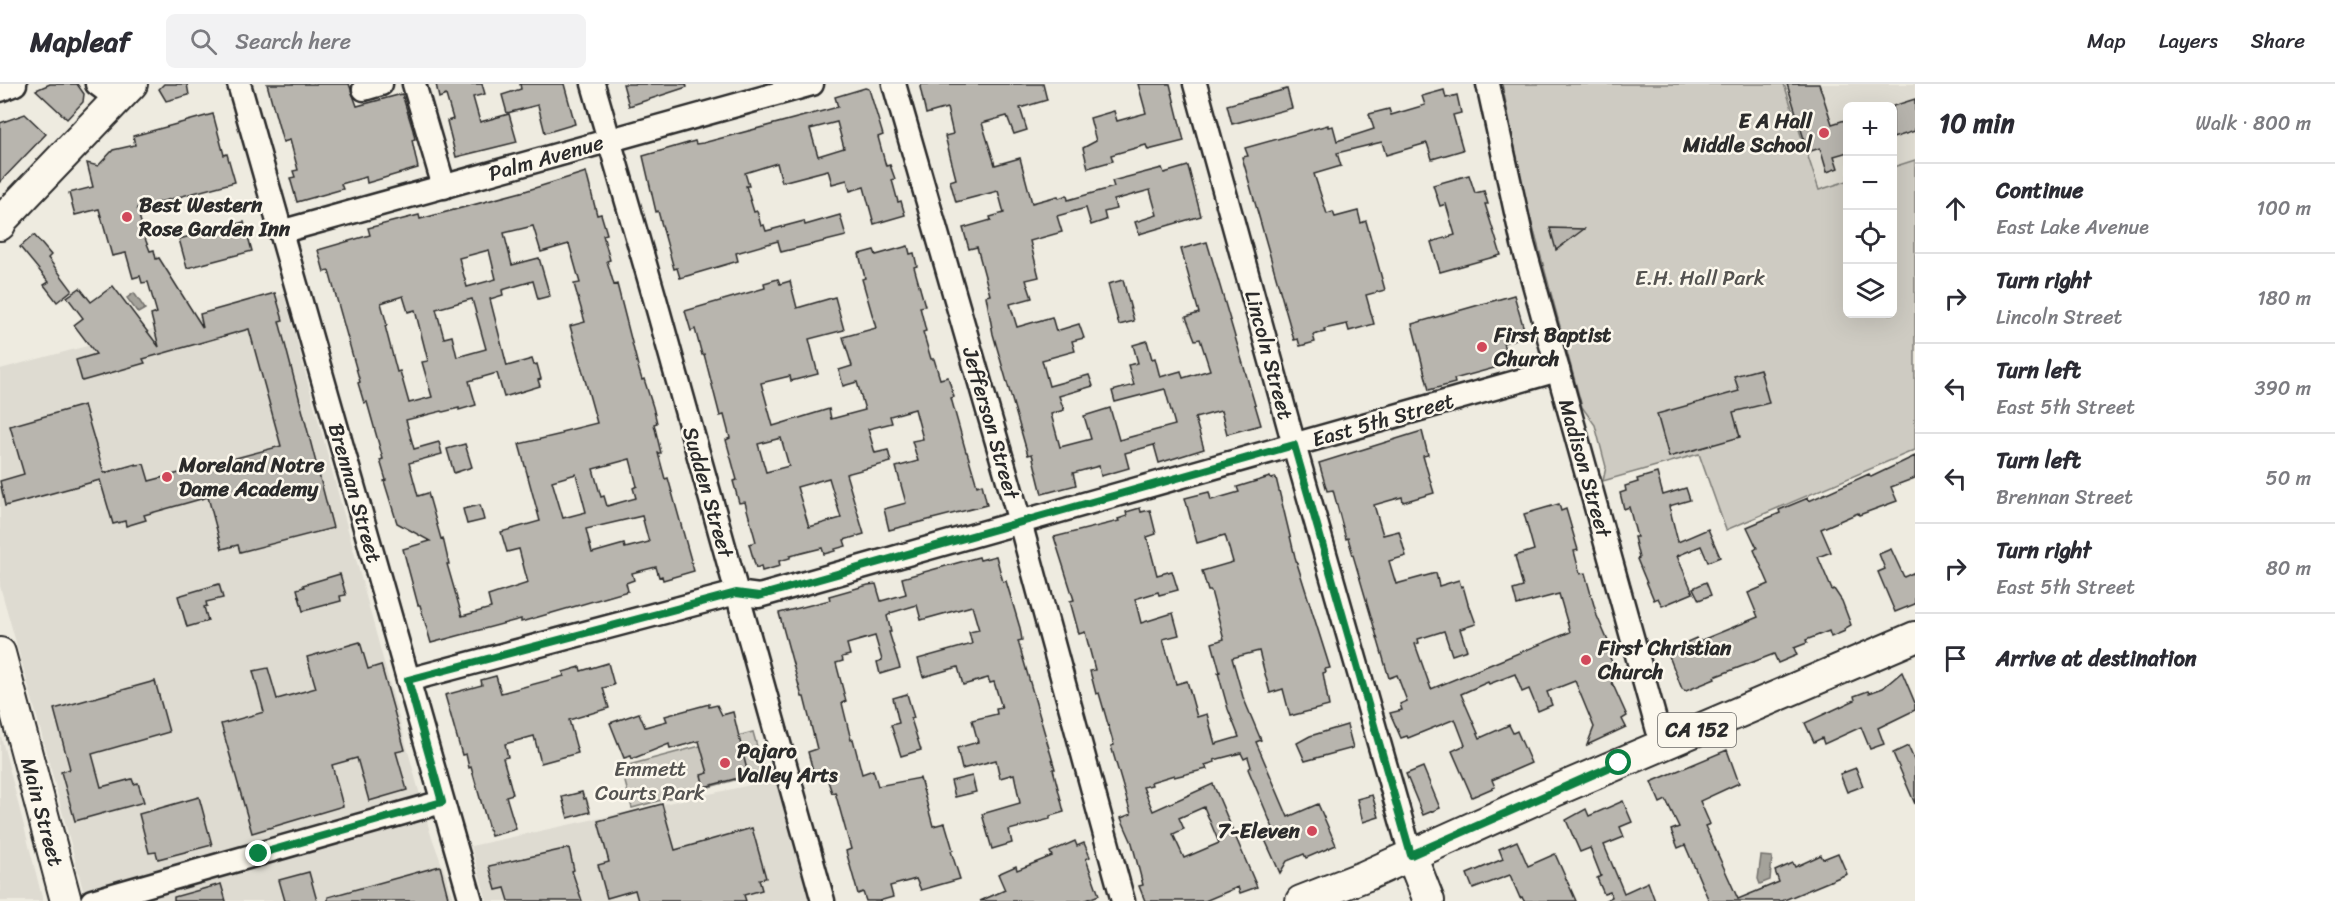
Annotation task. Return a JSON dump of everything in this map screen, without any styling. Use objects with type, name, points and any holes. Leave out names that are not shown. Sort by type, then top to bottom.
[{"type":"main road","points":[[1,221],[115,89]]},
{"type":"main road","name":"CA 152","points":[[1301,901],[1365,876],[1915,637]]},
{"type":"main road","name":"Main Street","points":[[0,653],[66,901]]},
{"type":"main road","name":"Lincoln Street","points":[[1411,855],[1429,901]]},
{"type":"street","points":[[0,90],[15,84]]},
{"type":"street","name":"Brennan Street","points":[[239,84],[471,901]]},
{"type":"street","points":[[414,84],[444,187]]},
{"type":"street","name":"Sudden Street","points":[[593,84],[823,901]]},
{"type":"street","name":"Palm Avenue","points":[[280,232],[812,84]]},
{"type":"street","name":"Jefferson Street","points":[[894,84],[1020,522],[1123,901]]},
{"type":"street","name":"Lincoln Street","points":[[1195,84],[1294,445],[1411,855]]},
{"type":"street","name":"Madison Street","points":[[1488,84],[1515,216],[1662,745]]},
{"type":"street","name":"East 5th Street","points":[[408,680],[736,593],[759,596],[1558,370]]},
{"type":"street","points":[[92,901],[442,802]]},
{"type":"shaded area","name":"E A Hall Middle School","points":[[1784,84],[1915,84],[1915,160],[1897,166],[1897,102],[1843,102],[1843,182],[1820,190]]},
{"type":"shaded area","points":[[134,293],[145,309],[138,313],[127,298]]},
{"type":"shaded area","points":[[284,294],[430,832],[455,901],[86,901],[0,586],[0,369]]},
{"type":"shaded area","points":[[0,732],[43,901],[0,901]]},
{"type":"shaded area","points":[[778,779],[811,901],[487,901],[471,846]]},
{"type":"shaded area","points":[[1761,856],[1772,857],[1770,880],[1760,884],[1758,879]]},
{"type":"green space","name":"E.H. Hall Park","points":[[1502,84],[1784,84],[1819,190],[1843,182],[1843,318],[1897,318],[1897,166],[1915,160],[1915,450],[1726,530],[1699,454],[1603,481],[1606,467],[1595,425],[1582,407],[1525,198]]},
{"type":"green space","name":"Emmett Courts Park","points":[[753,732],[764,772],[632,808],[621,767]]},
{"type":"building","points":[[50,84],[77,84],[84,94],[83,102],[67,119],[36,90]]},
{"type":"building","points":[[164,84],[187,84],[189,95],[166,101],[159,89]]},
{"type":"building","points":[[267,84],[349,84],[357,106],[402,94],[415,139],[412,140],[418,168],[367,183],[366,177],[341,184],[343,189],[297,202],[290,178],[295,177],[293,171],[298,170],[290,140],[283,142]]},
{"type":"building","points":[[436,84],[482,84],[485,94],[473,97],[480,122],[509,114],[517,142],[456,157],[447,121],[453,119],[446,95],[439,98]]},
{"type":"building","points":[[520,84],[564,84],[575,124],[545,133],[538,105],[507,113],[502,95],[521,89]]},
{"type":"building","points":[[623,84],[686,84],[687,87],[629,106]]},
{"type":"building","points":[[922,84],[1043,84],[1047,100],[1020,108],[1027,130],[1014,134],[1007,116],[982,123],[995,165],[1020,158],[1032,203],[1067,195],[1068,200],[1114,187],[1112,181],[1162,168],[1164,173],[1188,166],[1201,216],[1139,234],[1135,222],[1157,215],[1150,190],[1114,200],[1116,209],[1104,212],[1106,220],[1091,225],[1086,208],[1057,216],[1062,232],[1030,241],[1039,277],[1026,280],[1032,298],[1010,304],[1017,327],[1052,317],[1056,331],[1079,324],[1084,338],[1072,341],[1075,351],[1042,360],[1049,386],[1089,375],[1093,386],[1059,396],[1064,410],[1051,414],[1060,447],[1091,439],[1084,416],[1110,408],[1119,440],[1175,425],[1165,389],[1115,402],[1112,391],[1134,385],[1128,365],[1138,363],[1133,345],[1147,341],[1160,377],[1181,371],[1183,378],[1210,370],[1200,339],[1195,340],[1186,317],[1199,313],[1181,249],[1207,242],[1261,425],[1227,434],[1221,411],[1195,418],[1204,449],[1159,463],[1154,445],[1125,453],[1129,468],[1101,476],[1099,466],[1073,473],[1076,485],[1042,494],[1032,454],[1028,455],[993,334],[986,296],[990,295],[977,247],[969,249],[963,228],[991,220],[990,217],[1004,213],[998,191],[956,202],[950,181],[956,179],[945,136],[953,134],[947,108],[926,114],[920,87]]},
{"type":"building","points":[[1138,84],[1170,84],[1184,141],[1148,150],[1146,145],[1111,155],[1113,161],[1088,168],[1083,148],[1096,141],[1090,118],[1114,111],[1117,121],[1146,113]]},
{"type":"building","points":[[1787,84],[1819,84],[1832,124],[1843,121],[1843,153],[1834,156],[1838,168],[1827,172],[1820,148],[1808,152]]},
{"type":"building","points":[[865,88],[869,89],[883,135],[878,137],[886,166],[890,165],[895,179],[892,180],[898,202],[901,201],[905,215],[874,224],[864,187],[850,191],[847,180],[832,184],[828,170],[782,182],[777,163],[745,173],[749,186],[746,186],[761,226],[764,225],[766,231],[804,221],[805,225],[840,215],[846,236],[781,252],[778,241],[736,253],[738,261],[680,278],[677,268],[674,269],[658,211],[656,212],[643,156],[695,141],[696,144],[703,143],[838,107],[835,97]],"holes":[[[837,122],[844,148],[818,156],[810,129]]]},
{"type":"building","points":[[1287,89],[1292,108],[1232,124],[1227,105]]},
{"type":"building","points":[[1444,90],[1446,98],[1457,95],[1461,113],[1453,115],[1463,150],[1432,159],[1427,143],[1386,155],[1382,142],[1337,153],[1341,166],[1314,174],[1327,214],[1333,212],[1335,217],[1358,211],[1361,223],[1366,221],[1385,290],[1366,295],[1374,324],[1349,331],[1347,324],[1324,329],[1325,332],[1313,335],[1315,342],[1300,346],[1298,339],[1294,340],[1242,157],[1248,156],[1245,148],[1328,125],[1328,127],[1333,126],[1337,141],[1374,129],[1369,114],[1389,109],[1391,115],[1425,105],[1422,96]]},
{"type":"building","points":[[1915,99],[1915,131],[1897,137],[1897,105]]},
{"type":"building","points":[[25,114],[46,134],[0,182],[0,123]]},
{"type":"building","points":[[213,114],[224,155],[227,154],[235,182],[137,208],[146,241],[150,251],[154,250],[156,259],[159,258],[203,328],[200,314],[275,293],[283,320],[279,321],[333,528],[240,552],[238,545],[222,549],[208,497],[144,515],[146,520],[126,526],[125,521],[113,524],[100,480],[5,506],[0,481],[24,474],[10,426],[84,405],[104,473],[144,464],[149,481],[281,446],[249,329],[143,359],[145,363],[82,381],[76,360],[96,354],[74,325],[83,318],[67,297],[80,288],[91,302],[113,286],[159,347],[151,315],[157,313],[148,282],[142,283],[140,276],[133,278],[126,253],[112,256],[99,209],[75,215],[69,193],[93,187],[87,163],[98,166],[113,150],[135,145],[133,136]]},
{"type":"building","points":[[586,172],[597,215],[601,214],[607,234],[603,235],[610,260],[607,261],[614,285],[617,284],[639,370],[653,407],[657,423],[654,424],[661,453],[658,453],[665,479],[668,478],[694,571],[663,580],[662,576],[659,577],[656,567],[632,573],[634,580],[626,583],[628,591],[521,622],[521,619],[431,643],[403,549],[430,541],[397,523],[384,481],[386,480],[380,460],[383,459],[367,402],[364,403],[358,383],[360,382],[329,271],[324,272],[318,250],[370,235],[368,228],[419,215],[420,219]],"holes":[[[533,226],[541,252],[569,244],[580,283],[574,284],[585,322],[570,326],[597,423],[519,444],[540,521],[501,532],[507,552],[519,549],[528,583],[488,596],[491,608],[462,616],[447,564],[449,564],[443,538],[441,539],[428,493],[418,496],[409,463],[442,454],[439,442],[414,449],[406,420],[476,405],[469,381],[497,373],[504,397],[540,386],[538,380],[541,379],[537,364],[534,365],[532,359],[507,366],[490,299],[503,295],[502,290],[533,281],[538,299],[550,296],[539,258],[512,265],[504,233]],[[489,250],[496,279],[467,287],[459,258]],[[403,296],[408,312],[415,310],[428,361],[422,362],[432,397],[409,403],[400,371],[397,372],[385,326],[387,325],[381,303]],[[472,299],[486,349],[457,357],[452,336],[444,338],[436,309]],[[630,459],[637,486],[633,488],[636,498],[607,506],[604,496],[601,497],[593,469]],[[576,474],[586,512],[563,518],[552,481]],[[642,516],[649,542],[625,548],[624,544],[592,553],[586,529]]]},
{"type":"building","points":[[1469,175],[1475,193],[1484,191],[1488,204],[1485,204],[1501,255],[1440,272],[1431,242],[1455,235],[1446,204],[1440,206],[1433,185]]},
{"type":"building","points":[[244,222],[252,251],[187,268],[179,239]]},
{"type":"building","points":[[1550,228],[1584,229],[1556,250]]},
{"type":"building","points":[[34,235],[51,255],[48,258],[72,290],[57,302],[44,285],[49,282],[20,247]]},
{"type":"building","points":[[908,246],[910,254],[914,253],[917,266],[914,267],[925,306],[920,307],[926,331],[923,332],[940,379],[948,377],[954,397],[951,398],[966,452],[977,486],[982,484],[987,505],[889,530],[884,509],[906,503],[896,467],[918,461],[912,441],[923,439],[915,409],[890,416],[892,423],[868,429],[875,453],[888,450],[891,462],[846,474],[864,534],[844,540],[846,546],[835,549],[835,551],[824,554],[822,548],[790,556],[790,558],[779,561],[780,566],[762,571],[761,566],[756,568],[749,544],[756,542],[745,502],[739,503],[733,481],[737,480],[726,440],[730,438],[724,415],[720,416],[704,354],[702,355],[695,329],[691,331],[685,311],[765,288],[764,283],[778,279],[780,284],[790,281],[797,308],[835,297],[844,330],[809,339],[818,374],[791,381],[790,376],[761,383],[773,426],[829,409],[831,419],[865,410],[857,382],[843,386],[839,370],[852,366],[843,337],[876,328],[862,279],[865,278],[859,254],[874,250],[876,255]],"holes":[[[781,438],[789,466],[766,472],[758,444]],[[829,478],[841,518],[809,527],[797,487]]]},
{"type":"building","points":[[1123,280],[1134,321],[1119,325],[1108,284]]},
{"type":"building","points":[[1514,295],[1526,336],[1503,343],[1506,353],[1495,356],[1498,367],[1454,379],[1455,383],[1429,390],[1412,324]]},
{"type":"building","points":[[1760,369],[1769,403],[1733,412],[1740,437],[1669,457],[1657,414],[1739,391],[1734,376]]},
{"type":"building","points":[[1422,431],[1428,455],[1423,456],[1434,493],[1403,502],[1402,497],[1374,505],[1383,535],[1399,531],[1406,556],[1389,561],[1396,584],[1436,573],[1439,586],[1459,580],[1476,624],[1460,629],[1467,650],[1452,655],[1444,631],[1418,639],[1419,643],[1415,644],[1431,689],[1570,632],[1559,594],[1517,605],[1513,590],[1523,587],[1515,556],[1534,550],[1524,514],[1559,504],[1561,511],[1566,509],[1578,550],[1574,551],[1580,574],[1585,573],[1597,616],[1611,648],[1606,649],[1617,673],[1609,676],[1627,716],[1622,719],[1626,727],[1587,745],[1594,727],[1575,681],[1547,692],[1552,705],[1538,711],[1529,689],[1522,692],[1515,674],[1489,684],[1488,682],[1461,694],[1480,738],[1509,725],[1513,733],[1517,731],[1531,763],[1492,780],[1495,787],[1472,797],[1452,751],[1465,745],[1455,719],[1408,738],[1407,736],[1401,738],[1390,713],[1402,710],[1400,704],[1407,701],[1397,675],[1389,678],[1333,490],[1327,491],[1319,463]]},
{"type":"building","points":[[465,444],[472,467],[454,473],[447,449]]},
{"type":"building","points":[[1915,456],[1915,478],[1891,487],[1897,501],[1859,515],[1858,513],[1821,529],[1831,552],[1818,557],[1832,590],[1834,589],[1842,601],[1851,625],[1844,629],[1845,631],[1831,637],[1829,631],[1806,640],[1807,643],[1794,648],[1797,655],[1778,663],[1774,654],[1714,677],[1715,679],[1686,691],[1682,689],[1667,651],[1696,638],[1697,642],[1758,617],[1748,593],[1769,584],[1747,527],[1780,513],[1779,510],[1808,498],[1809,501],[1869,474],[1871,477]]},
{"type":"building","points":[[1657,473],[1663,495],[1686,488],[1690,500],[1669,506],[1678,542],[1708,529],[1720,557],[1708,562],[1701,546],[1677,556],[1693,593],[1662,606],[1658,598],[1654,600],[1637,559],[1639,558],[1634,537],[1637,537],[1629,507],[1624,509],[1620,493],[1626,491],[1625,486],[1638,482],[1637,479]]},
{"type":"building","points":[[1270,477],[1271,479],[1276,478],[1295,557],[1330,668],[1325,669],[1326,672],[1323,673],[1329,706],[1290,716],[1283,689],[1270,693],[1259,651],[1232,658],[1243,697],[1261,740],[1256,742],[1288,817],[1318,804],[1336,845],[1306,858],[1304,854],[1287,861],[1280,873],[1262,833],[1273,828],[1248,769],[1251,767],[1248,757],[1244,759],[1241,753],[1214,760],[1215,762],[1205,765],[1207,769],[1174,777],[1174,775],[1143,787],[1153,811],[1213,784],[1257,887],[1240,893],[1238,887],[1205,901],[1145,901],[1139,886],[1143,885],[1132,843],[1121,818],[1131,814],[1111,746],[1114,745],[1090,671],[1095,670],[1085,632],[1079,634],[1070,601],[1074,600],[1054,537],[1119,521],[1118,519],[1127,516],[1126,512],[1140,508],[1141,512],[1150,510],[1156,534],[1147,537],[1157,575],[1172,571],[1178,590],[1159,595],[1158,592],[1135,599],[1141,623],[1173,613],[1179,635],[1163,639],[1176,684],[1187,681],[1197,717],[1207,714],[1215,744],[1239,737],[1228,709],[1212,643],[1224,639],[1211,591],[1208,591],[1202,571],[1233,562],[1225,535],[1197,543],[1185,498],[1209,492],[1211,500],[1239,492],[1237,487]],"holes":[[[1204,807],[1219,843],[1184,858],[1173,834],[1184,829],[1179,818]]]},
{"type":"building","points":[[480,505],[484,520],[467,524],[463,509]]},
{"type":"building","points":[[1891,549],[1904,577],[1915,572],[1915,604],[1895,612],[1878,572],[1885,569],[1879,554]]},
{"type":"building","points":[[996,556],[1020,628],[1022,640],[1018,641],[1055,769],[1053,769],[1064,812],[1050,816],[1050,819],[1009,830],[1012,843],[992,849],[982,814],[1020,803],[1014,774],[1000,778],[996,760],[962,769],[957,748],[978,742],[972,720],[997,714],[996,709],[1002,708],[994,682],[990,683],[988,678],[963,685],[958,667],[923,677],[918,659],[972,644],[969,632],[979,630],[972,606],[921,620],[917,605],[890,613],[887,616],[891,632],[889,632],[900,668],[880,674],[877,662],[882,660],[875,636],[847,644],[850,655],[842,657],[843,661],[836,663],[846,701],[842,703],[851,740],[853,739],[862,774],[873,770],[878,786],[920,778],[933,826],[945,823],[960,879],[921,890],[916,879],[890,886],[893,897],[879,901],[866,901],[863,892],[858,894],[846,851],[851,849],[835,792],[832,793],[826,775],[815,778],[808,752],[817,749],[779,613],[830,600],[829,596],[876,584],[881,601],[906,594],[902,578],[979,557],[980,560]]},
{"type":"building","points":[[340,574],[346,595],[340,596],[341,601],[303,611],[297,589],[304,587],[303,585]]},
{"type":"building","points":[[1706,582],[1711,595],[1699,600],[1693,588]]},
{"type":"building","points":[[219,584],[223,598],[206,602],[207,606],[204,607],[208,621],[187,627],[178,596]]},
{"type":"building","points":[[360,642],[368,669],[381,665],[405,750],[396,752],[407,790],[369,801],[357,758],[332,765],[343,806],[252,833],[221,724],[264,712],[253,671],[268,668],[277,699],[316,688],[307,657]]},
{"type":"building","points":[[608,663],[614,685],[603,688],[609,708],[569,720],[578,753],[541,763],[534,736],[505,744],[508,757],[503,758],[513,794],[506,796],[516,829],[491,836],[471,767],[469,768],[466,754],[462,755],[445,695],[482,685],[481,680],[496,676],[501,693],[564,676],[563,672],[580,667],[581,671]]},
{"type":"building","points":[[1902,672],[1915,703],[1915,710],[1878,728],[1884,744],[1870,749],[1861,727],[1824,744],[1822,738],[1814,742],[1805,723],[1855,700],[1854,696],[1883,688]]},
{"type":"building","points":[[155,681],[169,732],[92,754],[101,787],[132,779],[134,784],[138,783],[144,802],[75,821],[61,772],[70,769],[54,709]]},
{"type":"building","points":[[907,694],[914,718],[911,719],[921,750],[901,756],[891,725],[899,723],[893,698]]},
{"type":"building","points":[[709,704],[709,707],[717,705],[722,715],[733,712],[747,770],[746,776],[704,787],[701,775],[708,773],[699,741],[670,749],[669,744],[632,759],[631,756],[624,758],[610,723],[639,713],[645,727],[667,721],[665,716]]},
{"type":"building","points":[[1347,725],[1353,748],[1305,761],[1297,743],[1310,736]]},
{"type":"building","points":[[1908,746],[1915,762],[1915,804],[1893,753]]},
{"type":"building","points":[[1727,750],[1739,783],[1700,801],[1710,824],[1705,826],[1738,899],[1779,882],[1775,871],[1793,863],[1795,867],[1821,855],[1823,859],[1838,853],[1847,874],[1782,901],[1709,901],[1685,845],[1678,848],[1671,830],[1679,827],[1666,800],[1660,803],[1651,782]]},
{"type":"building","points":[[1423,767],[1440,808],[1423,815],[1406,774]]},
{"type":"building","points":[[1856,768],[1863,786],[1847,792],[1840,774]]},
{"type":"building","points":[[972,776],[976,792],[955,797],[951,781]]},
{"type":"building","points":[[582,792],[590,812],[568,818],[562,797]]},
{"type":"building","name":"7-Eleven","points":[[1372,795],[1379,817],[1363,822],[1357,799]]},
{"type":"building","points":[[199,797],[212,845],[158,859],[156,852],[149,853],[139,814]]},
{"type":"building","points":[[1623,801],[1632,822],[1620,827],[1624,837],[1604,845],[1624,893],[1648,882],[1655,901],[1604,901],[1612,897],[1610,892],[1604,894],[1597,878],[1601,876],[1590,848],[1580,852],[1566,820],[1586,809],[1589,816]]},
{"type":"building","points":[[662,804],[675,850],[752,828],[766,878],[759,879],[762,890],[744,895],[746,901],[638,901],[635,890],[607,898],[598,865],[609,862],[598,821]]},
{"type":"building","points":[[1075,841],[1077,846],[1084,843],[1090,857],[1086,859],[1099,895],[1084,901],[980,901],[1005,890],[998,874],[1016,866],[1017,870],[1052,856],[1050,852]]},
{"type":"building","points":[[1517,841],[1528,866],[1555,854],[1576,901],[1524,901],[1522,897],[1520,898],[1510,875],[1473,889],[1467,874],[1503,859],[1499,849]]},
{"type":"building","points":[[569,848],[574,870],[572,871],[582,901],[509,901],[505,888],[496,890],[489,866]]},
{"type":"building","points":[[440,866],[449,901],[328,901],[328,897]]},
{"type":"building","points":[[309,872],[317,901],[285,901],[279,880]]},
{"type":"building","points":[[221,884],[226,901],[174,901],[174,897]]},
{"type":"place","name":"E A Hall Middle School","points":[[1824,133]]},
{"type":"place","name":"Best Western Rose Garden Inn","points":[[127,217]]},
{"type":"place","name":"First Baptist Church","points":[[1482,347]]},
{"type":"place","name":"Moreland Notre Dame Academy","points":[[167,477]]},
{"type":"place","name":"First Christian Church","points":[[1586,660]]},
{"type":"place","name":"Pajaro Valley Arts","points":[[725,763]]},
{"type":"place","name":"7-Eleven","points":[[1312,831]]},
{"type":"route","points":[[259,854],[442,802],[408,680],[736,593],[759,596],[1294,445],[1411,855],[1619,763]]}]
